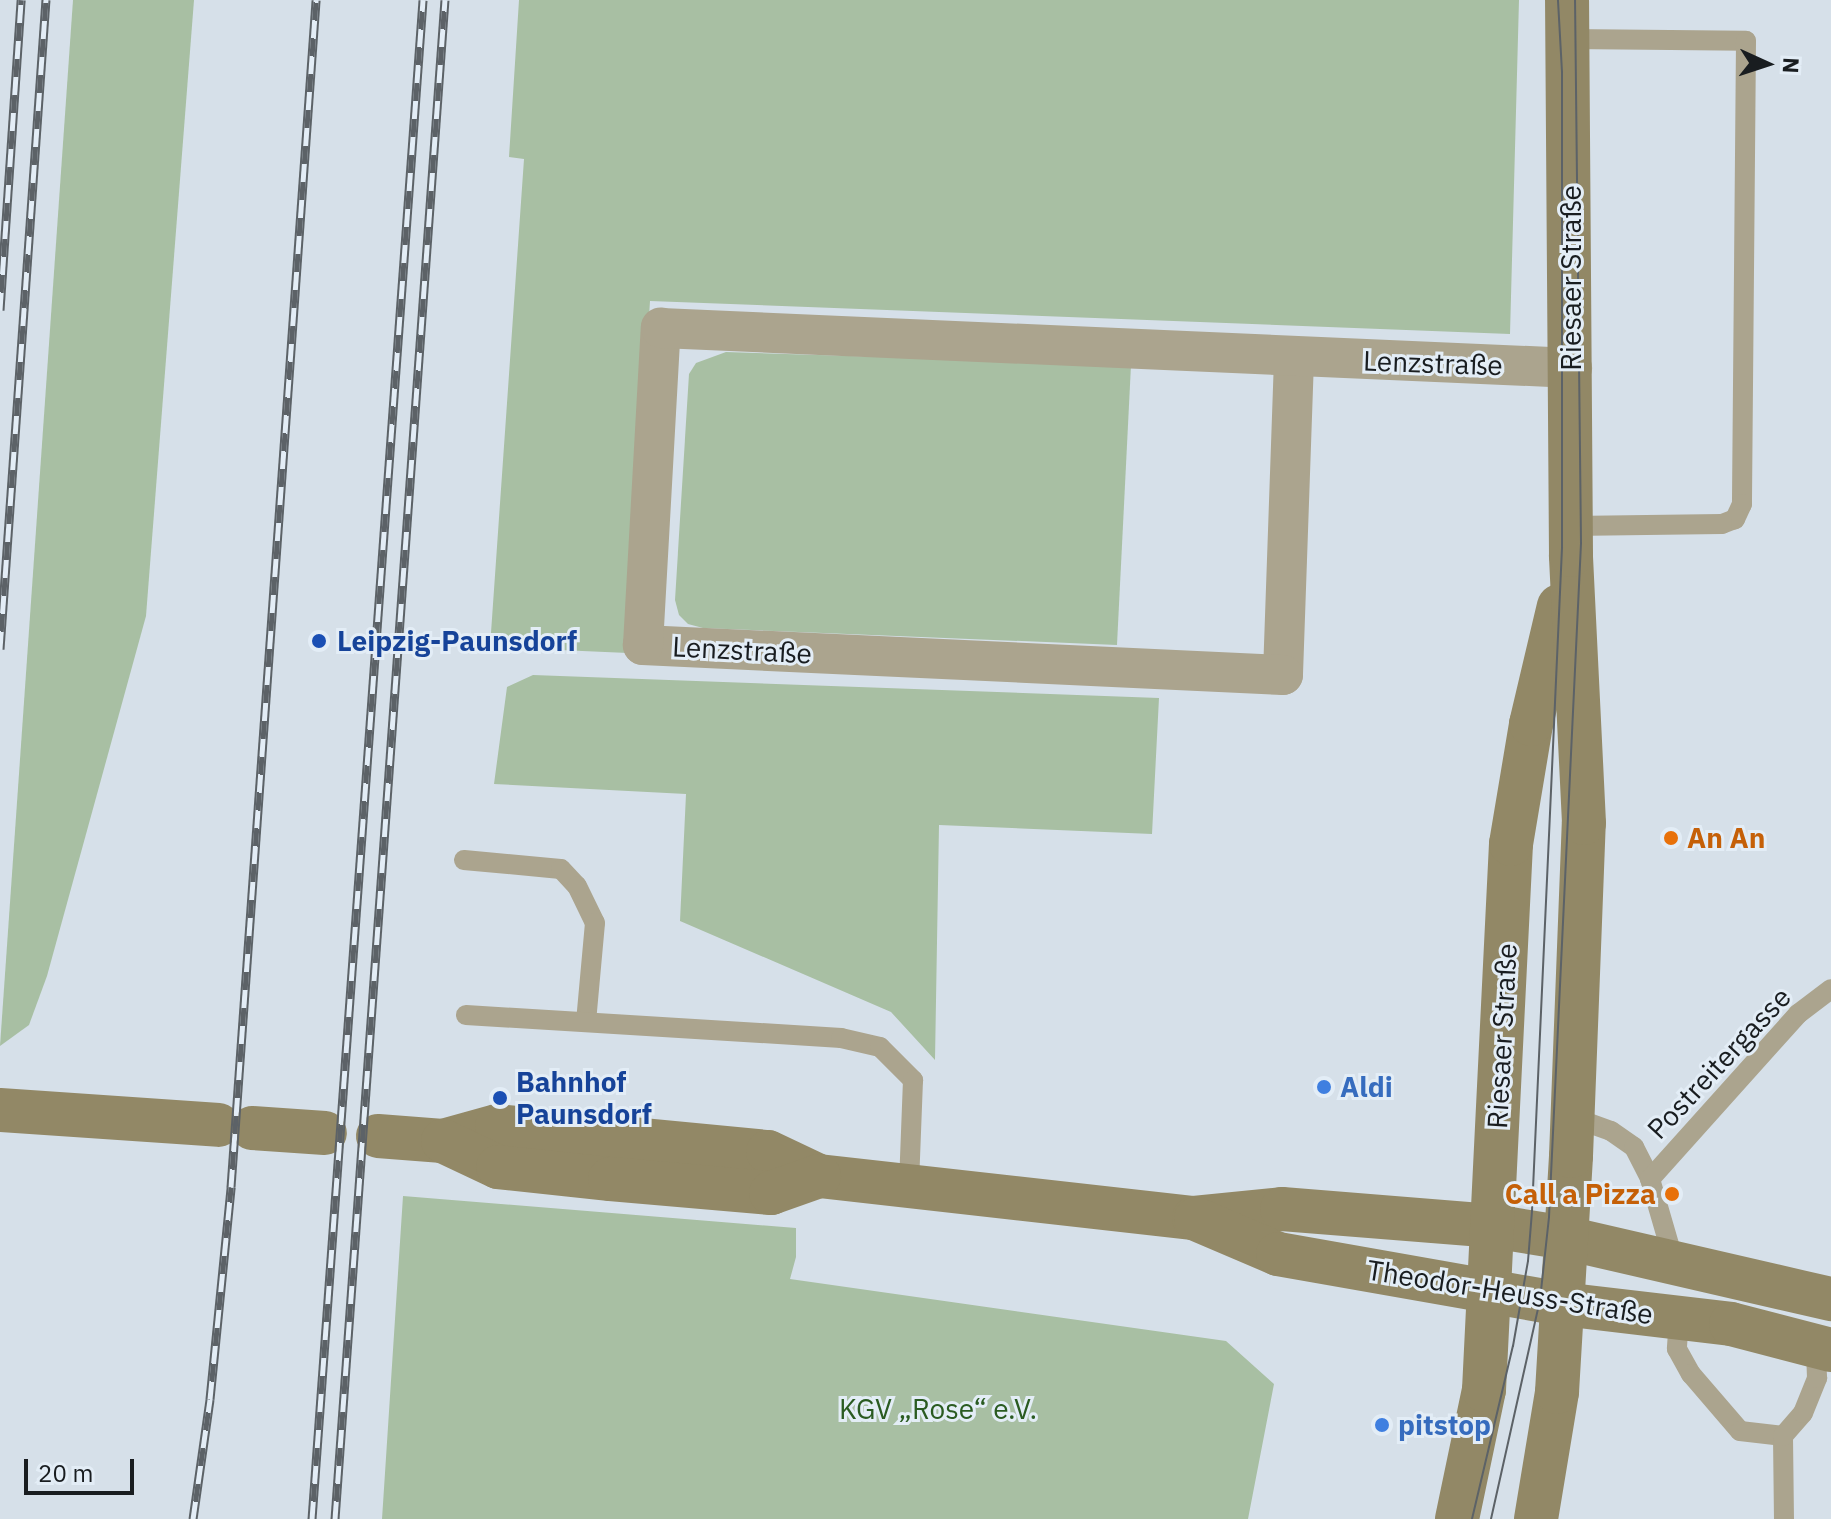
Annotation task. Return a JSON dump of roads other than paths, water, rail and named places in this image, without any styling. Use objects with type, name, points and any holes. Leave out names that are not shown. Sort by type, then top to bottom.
[{"type":"main road","name":"Riesaer Straße","points":[[1536,1519],[1557,1392],[1584,823],[1571,540],[1568,20]]},
{"type":"main road","name":"Riesaer Straße","points":[[1457,1519],[1484,1390],[1511,844],[1531,724],[1571,540]]},
{"type":"main road","points":[[0,1110],[325,1133]]},
{"type":"main road","name":"Theodor-Heuss-Straße","points":[[378,1136],[443,1141],[498,1167],[771,1193],[819,1176],[1194,1218],[1282,1209],[1492,1226],[1566,1238],[1831,1299]]},
{"type":"main road","name":"Theodor-Heuss-Straße","points":[[1194,1218],[1278,1254],[1432,1284],[1489,1290],[1562,1304],[1731,1324],[1824,1348]]},
{"type":"street","name":"Lenzstraße","points":[[1294,359],[1283,675],[643,645],[661,328],[1294,359],[1572,368]]},
{"type":"lane","points":[[1568,20],[1746,41],[1742,504],[1735,519],[1722,524],[1571,540]]},
{"type":"lane","points":[[464,860],[561,869],[577,886],[595,923],[586,1021]]},
{"type":"lane","name":"Postreitergasse","points":[[1650,1179],[1798,1014],[1831,989]]},
{"type":"lane","points":[[466,1015],[841,1038],[880,1047],[913,1080],[909,1185]]},
{"type":"lane","points":[[1572,1117],[1611,1131],[1634,1147],[1650,1179],[1675,1265]]},
{"type":"lane","points":[[1679,1318],[1677,1349],[1691,1374],[1740,1431],[1783,1436]]},
{"type":"lane","points":[[1784,1519],[1783,1436],[1803,1413],[1817,1378],[1824,1348]]},
{"type":"tram line","points":[[1472,1519],[1513,1346],[1528,1261],[1532,1211],[1562,547],[1562,72],[1558,0]]},
{"type":"tram line","points":[[1491,1519],[1540,1300],[1549,1217],[1581,543],[1575,0]]},
{"type":"railway","points":[[0,310],[21,0]]},
{"type":"railway","points":[[0,649],[46,0]]},
{"type":"railway","points":[[193,1519],[210,1399],[231,1187],[316,0]]},
{"type":"railway","points":[[312,1519],[423,0]]},
{"type":"railway","points":[[335,1519],[445,0]]},
{"type":"place","name":"Leipzig-Paunsdorf","points":[[319,641]]},
{"type":"place","name":"An An","points":[[1671,838]]},
{"type":"place","name":"Aldi","points":[[1324,1087]]},
{"type":"place","name":"Bahnhof Paunsdorf","points":[[500,1098]]},
{"type":"place","name":"Call a Pizza","points":[[1672,1194]]},
{"type":"place","name":"pitstop","points":[[1382,1425]]},
{"type":"park label","name":"KGV „Rose“ e.V.","points":[[938,1409]]}]
